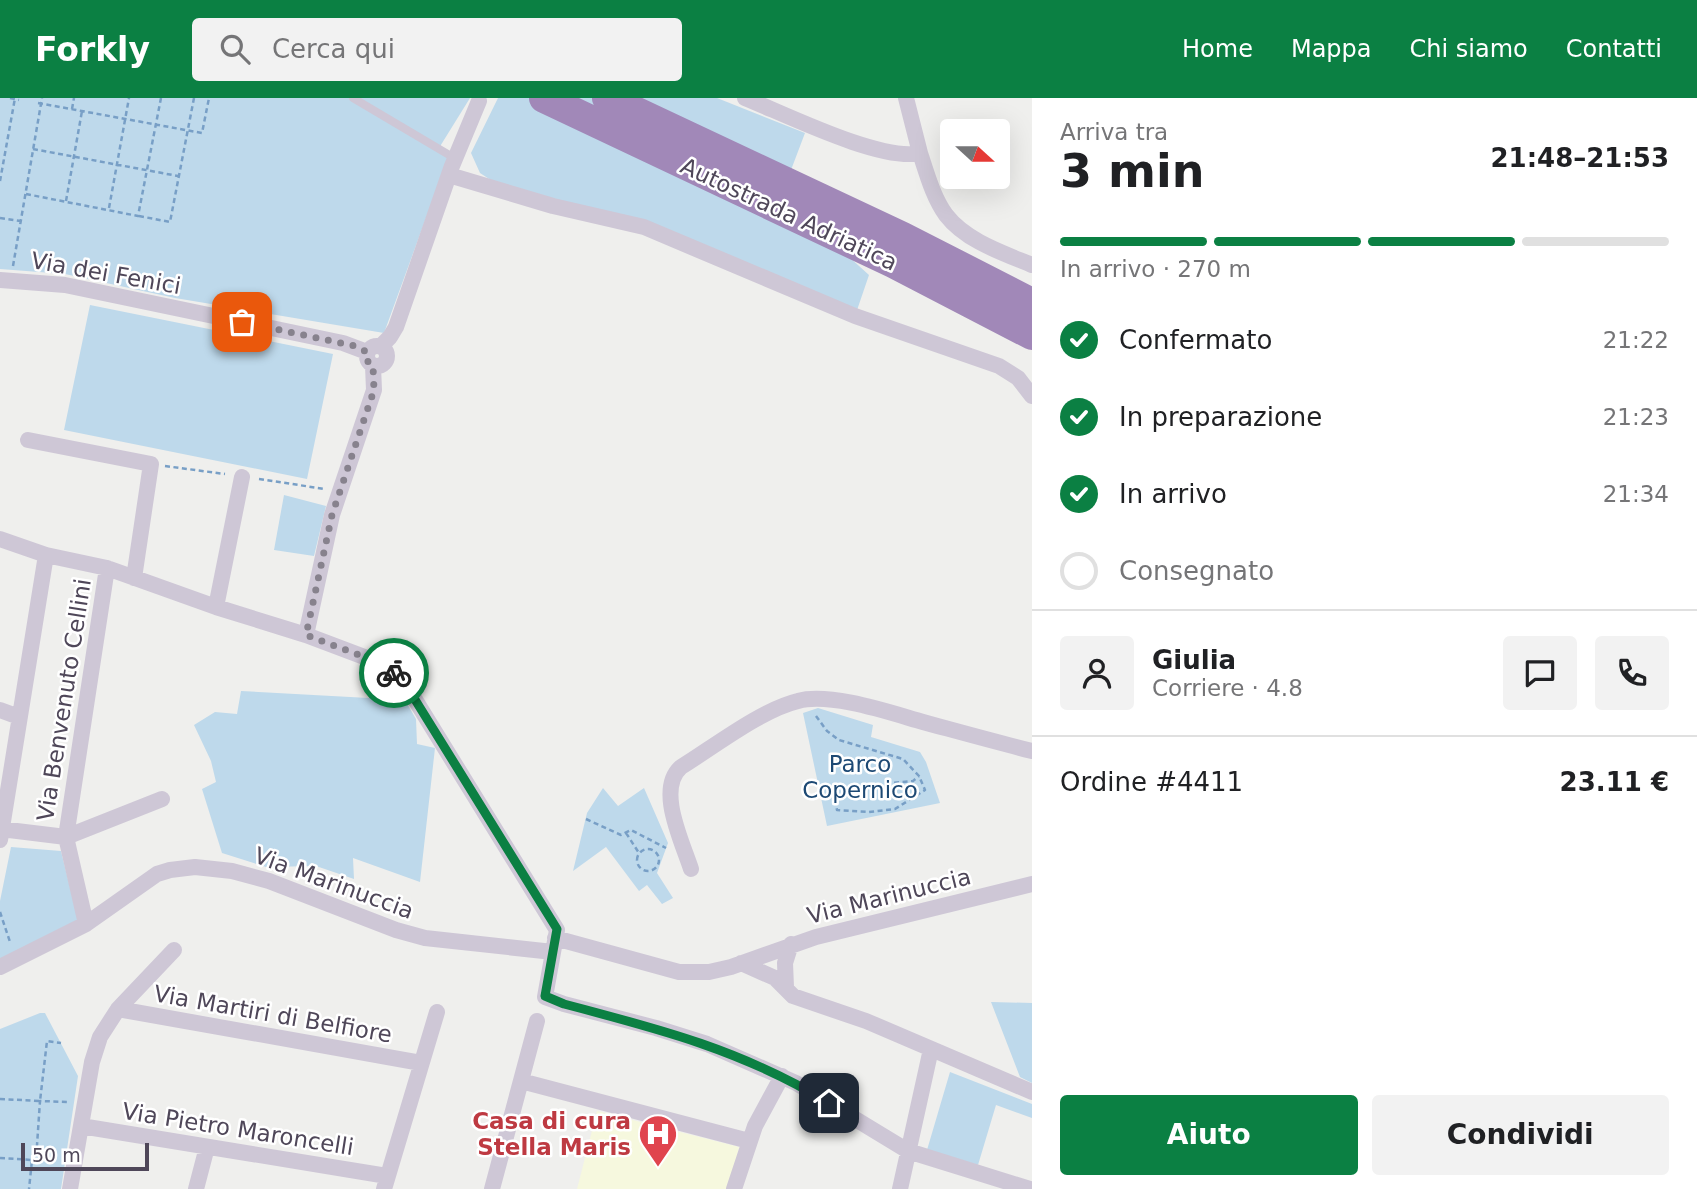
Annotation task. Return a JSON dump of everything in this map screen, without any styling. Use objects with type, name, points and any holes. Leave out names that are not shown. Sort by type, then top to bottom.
[{"type":"highway","name":"Autostrada Adriatica","points":[[544,98],[893,263],[1032,335]]},
{"type":"highway","name":"Autostrada Adriatica","points":[[607,98],[903,237],[1032,303]]},
{"type":"street","points":[[745,98],[860,145],[900,155],[920,153]]},
{"type":"street","points":[[906,98],[920,153],[935,193],[947,215],[968,234],[1032,265]]},
{"type":"street","points":[[306,635],[332,515],[374,390],[374,355],[396,327],[449,174],[479,101]]},
{"type":"street","points":[[449,174],[527,199],[628,222],[662,233],[855,316],[999,366],[1018,377],[1032,397]]},
{"type":"street","name":"Via dei Fenici","points":[[6,275],[342,343],[374,355]]},
{"type":"street","points":[[28,440],[151,464],[134,578]]},
{"type":"street","points":[[216,607],[242,477]]},
{"type":"street","points":[[0,539],[46,555],[107,568],[216,607],[306,635],[391,670],[404,684],[557,929],[545,996],[564,1004],[690,1038],[782,1076],[908,1151],[1030,1189]]},
{"type":"street","points":[[46,555],[1,832],[66,838]]},
{"type":"street","name":"Via Benvenuto Cellini","points":[[86,924],[66,838],[107,568]]},
{"type":"street","points":[[691,869],[669,793],[671,781],[678,769],[771,712],[798,701],[825,700],[879,710],[1032,751]]},
{"type":"street","points":[[0,710],[19,716]]},
{"type":"street","name":"Via Benvenuto Cellini","points":[[66,838],[162,799]]},
{"type":"street","name":"Via Marinuccia","points":[[0,967],[86,924],[157,874],[178,869],[204,867],[277,883],[396,930],[425,938],[554,945],[687,973],[709,972],[791,944],[1032,884]]},
{"type":"street","points":[[786,987],[785,963],[791,944]]},
{"type":"street","points":[[70,1189],[96,1049],[118,1009],[174,950]]},
{"type":"street","points":[[741,963],[765,973],[786,987],[793,996],[866,1021],[1032,1092]]},
{"type":"street","name":"Via Martiri di Belfiore","points":[[118,1009],[421,1063]]},
{"type":"street","points":[[385,1183],[437,1012]]},
{"type":"street","points":[[492,1189],[537,1021]]},
{"type":"street","points":[[900,1189],[931,1049]]},
{"type":"street","points":[[734,1189],[749,1142],[782,1076]]},
{"type":"street","points":[[521,1081],[749,1142]]},
{"type":"street","name":"Via Pietro Maroncelli","points":[[81,1126],[207,1147],[385,1183]]},
{"type":"street","points":[[196,1189],[207,1147]]},
{"type":"lane","points":[[353,98],[456,159]]},
{"type":"path","points":[[6,275],[21,221],[42,98]]},
{"type":"path","points":[[72,109],[74,98]]},
{"type":"path","points":[[108,210],[129,98]]},
{"type":"path","points":[[138,216],[161,98]]},
{"type":"path","points":[[26,194],[170,222],[194,98]]},
{"type":"path","points":[[40,104],[202,132],[209,98]]},
{"type":"path","points":[[0,181],[15,99]]},
{"type":"path","points":[[66,202],[82,111]]},
{"type":"path","points":[[33,149],[179,176]]},
{"type":"path","points":[[0,218],[21,221]]},
{"type":"path","points":[[812,710],[822,725],[839,740],[903,759],[919,776],[925,790],[895,809],[869,812],[837,810],[835,798],[890,783],[914,781],[919,776]]},
{"type":"path","points":[[586,819],[621,835],[631,830],[667,848],[682,842]]},
{"type":"path","points":[[626,833],[639,853],[637,861],[640,868],[651,871],[657,866],[660,859],[655,850],[648,848],[639,853]]},
{"type":"path","points":[[0,912],[17,959]]},
{"type":"path","points":[[0,1158],[36,1160],[47,1041],[61,1043]]},
{"type":"path","points":[[0,1099],[40,1101]]},
{"type":"path","points":[[29,1189],[32,1160]]},
{"type":"shaded area","name":"Casa di cura Stella Maris","points":[[597,1111],[739,1147],[729,1189],[577,1189]]},
{"type":"green space","points":[[0,98],[470,98],[439,148],[449,155],[384,333],[175,298],[65,274],[0,269]]},
{"type":"green space","points":[[498,98],[717,98],[805,133],[791,170],[785,199],[869,275],[855,316],[714,255],[514,195],[480,173],[471,153]]},
{"type":"green space","points":[[90,305],[333,354],[307,479],[64,430]]},
{"type":"green space","points":[[284,495],[326,506],[314,556],[274,550]]},
{"type":"green space","points":[[241,691],[405,700],[416,719],[417,744],[435,748],[420,882],[353,858],[354,879],[316,866],[266,867],[222,853],[202,789],[216,782],[211,761],[194,725],[215,712],[237,714]]},
{"type":"green space","name":"Parco Copernico","points":[[818,708],[873,725],[871,737],[920,752],[940,803],[827,826],[803,713]]},
{"type":"green space","points":[[603,788],[618,806],[644,788],[668,843],[657,873],[673,898],[662,904],[647,885],[639,891],[606,847],[573,871],[587,813]]},
{"type":"green space","points":[[11,847],[61,851],[79,924],[0,961],[0,901]]},
{"type":"green space","points":[[991,1002],[1032,1003],[1032,1083],[1020,1077]]},
{"type":"green space","points":[[45,1013],[78,1076],[61,1189],[0,1189],[0,1029]]},
{"type":"green space","points":[[950,1072],[1032,1104],[1032,1118],[996,1105],[978,1165],[927,1150]]},
{"type":"way so far","points":[[242,322],[355,346],[367,352],[367,359],[373,366],[375,376],[374,390],[332,515],[306,635],[367,658],[394,673]]},
{"type":"place","name":"Casa di cura Stella Maris","points":[[658,1168]]},
{"type":"route","points":[[394,673],[414,698],[557,929],[545,996],[560,1003],[707,1044],[782,1076],[829,1103]]}]
